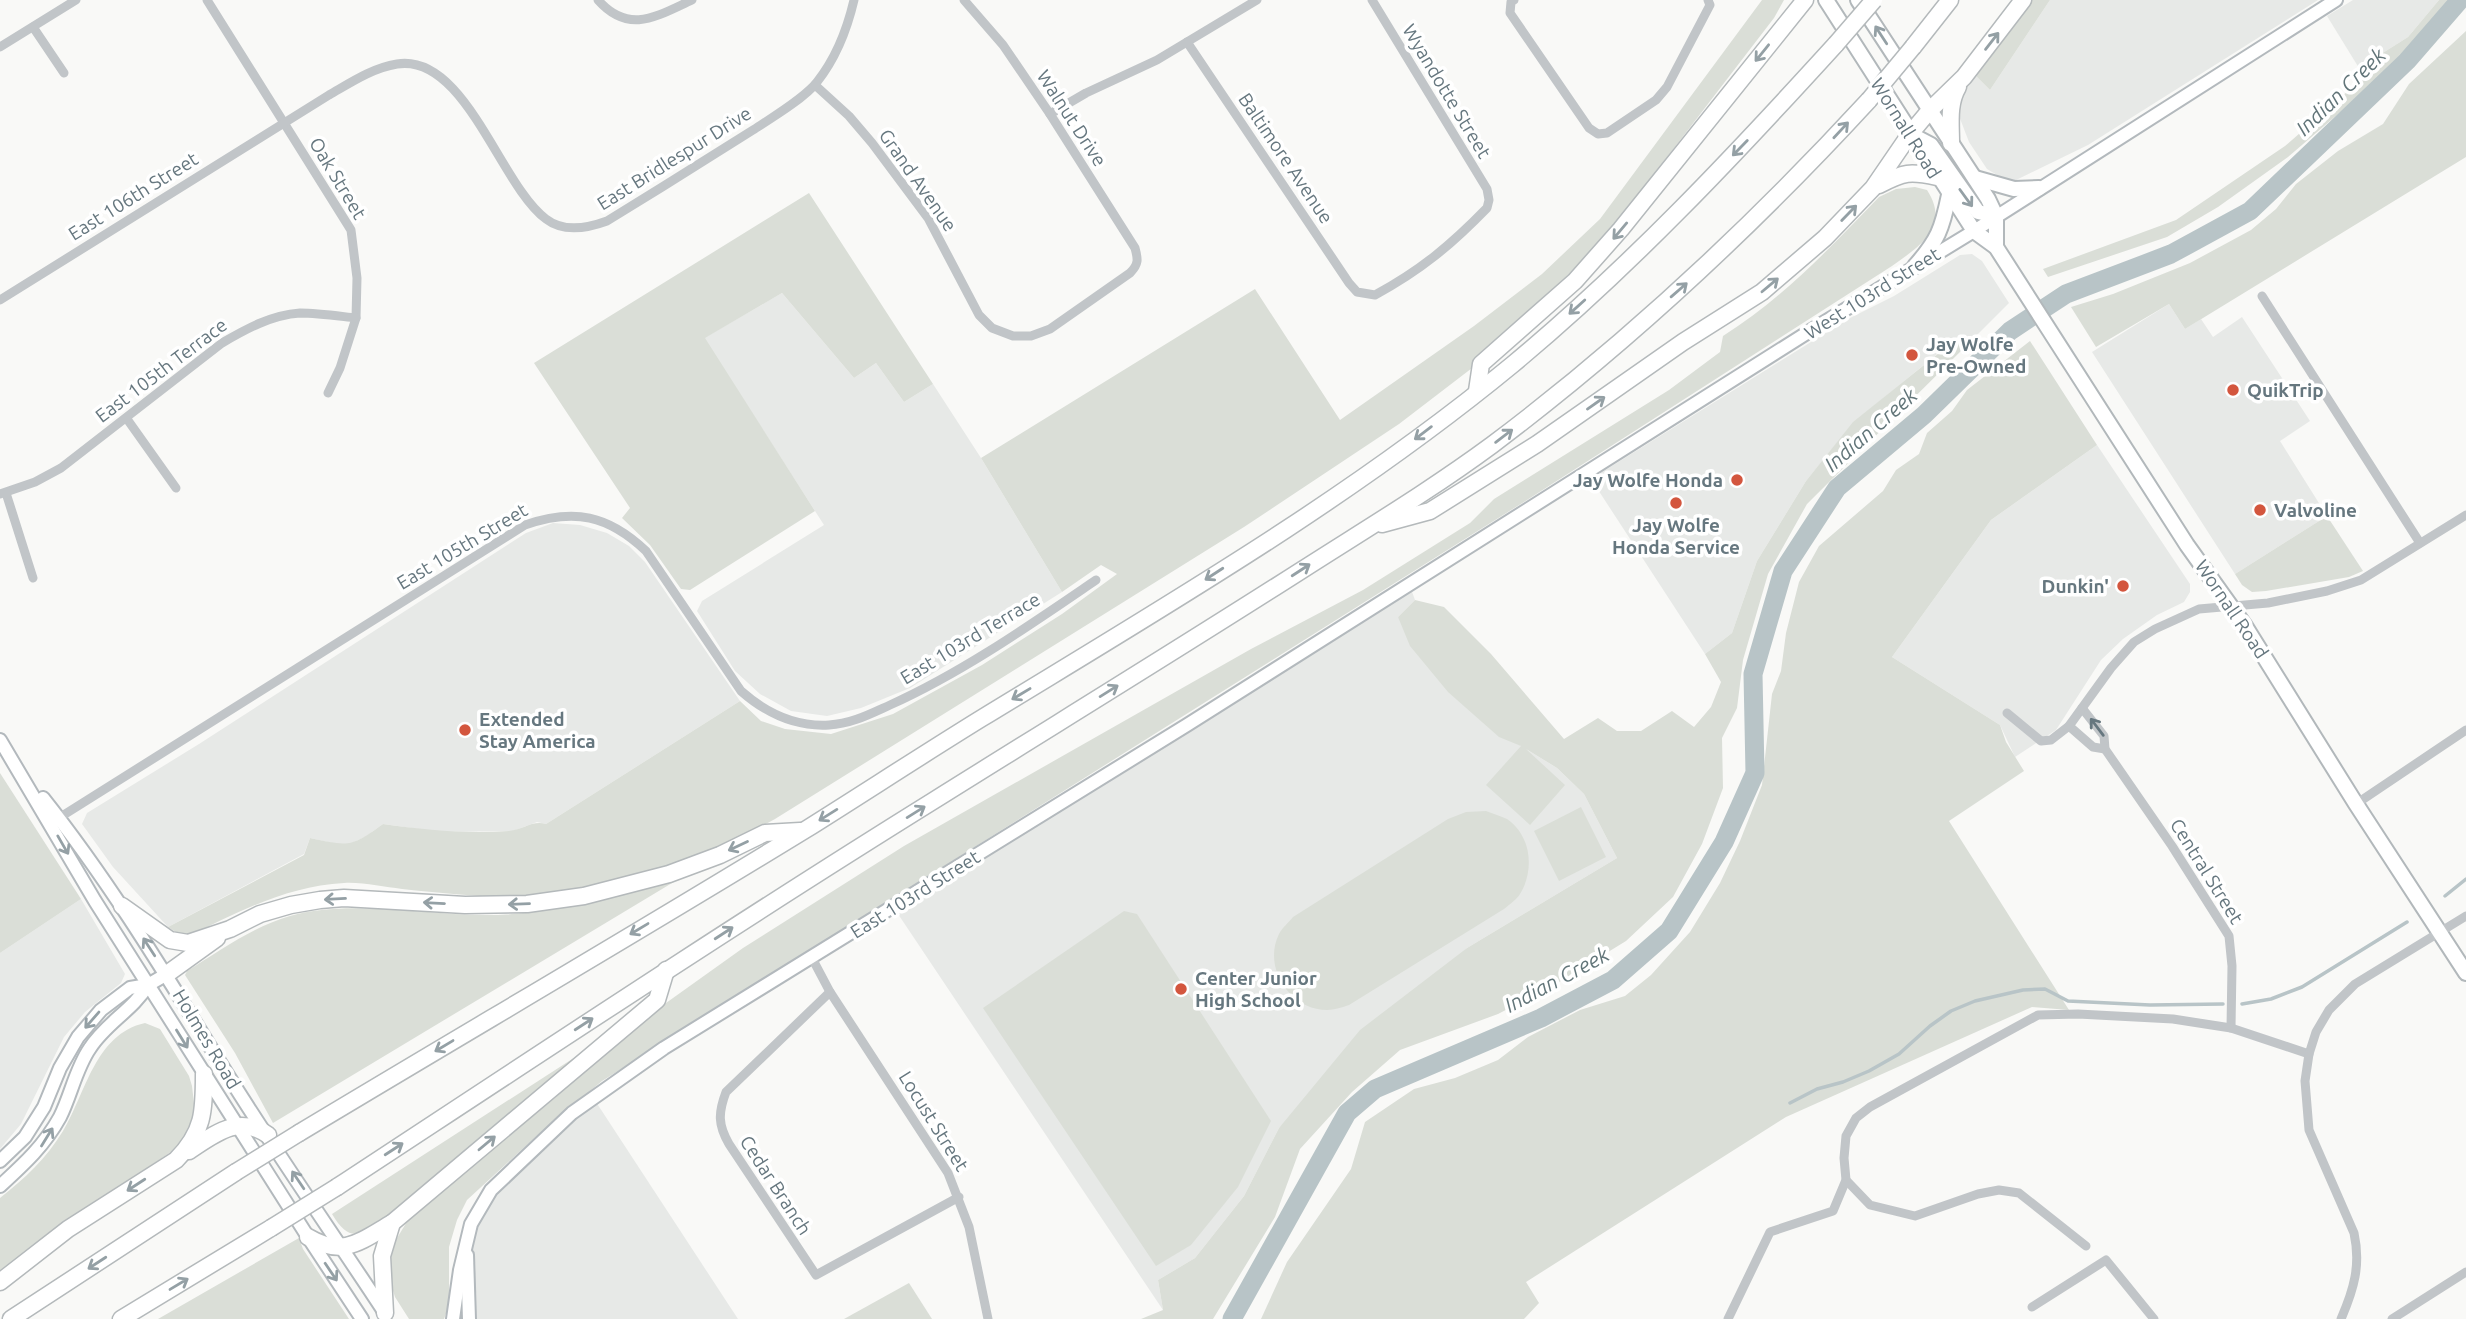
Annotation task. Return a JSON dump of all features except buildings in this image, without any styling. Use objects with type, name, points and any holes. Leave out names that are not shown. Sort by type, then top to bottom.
[{"type":"highway","points":[[1477,391],[1481,364],[1575,281],[1622,229],[1805,0]]},
{"type":"highway","points":[[11,1319],[236,1172],[803,831],[1117,636],[1341,491],[1512,364],[1636,253],[1766,121],[1874,0]]},
{"type":"highway","points":[[121,1319],[337,1187],[666,970],[1366,528],[1487,448],[1618,343],[1682,288],[1770,205],[1868,100],[1950,0]]},
{"type":"highway","points":[[1951,143],[1950,114],[1953,96],[1964,77],[2023,0]]},
{"type":"highway","points":[[1366,528],[1430,511],[1537,444],[1683,342],[1762,292],[1825,238],[1873,188],[1910,134],[1964,77]]},
{"type":"highway","points":[[1873,188],[1913,172],[1937,177]]},
{"type":"highway","points":[[122,906],[170,940],[188,943],[230,929],[260,914],[320,900],[344,898],[465,905],[527,904],[584,896],[669,874],[765,833],[803,831]]},
{"type":"highway","points":[[167,974],[230,929]]},
{"type":"highway","points":[[307,1237],[322,1246],[342,1247],[360,1242],[392,1223],[657,1000],[666,970]]},
{"type":"highway","points":[[176,1160],[188,1147],[201,1123],[204,1074]]},
{"type":"highway","points":[[0,1282],[68,1229],[215,1134],[237,1126],[254,1126],[268,1135]]},
{"type":"highway","points":[[387,1316],[382,1256],[392,1223]]},
{"type":"main road","name":"Wornall Road","points":[[1826,0],[1973,231],[1996,247],[2188,545],[2233,607],[2466,973]]},
{"type":"main road","name":"Wornall Road","points":[[1858,0],[1975,178],[1996,216],[1996,247]]},
{"type":"main road","points":[[1910,134],[1931,145],[1978,212],[1996,216]]},
{"type":"main road","points":[[1975,178],[2014,189],[2039,188]]},
{"type":"main road","points":[[1915,266],[1934,245],[1943,224],[1949,195]]},
{"type":"street","points":[[0,47],[76,0]]},
{"type":"street","name":"Oak Street","points":[[207,0],[351,230],[357,278],[356,318],[340,368],[328,393]]},
{"type":"street","points":[[598,0],[617,16],[645,20],[692,0]]},
{"type":"street","name":"East Bridlespur Drive","points":[[285,122],[375,70],[399,63],[424,68],[452,85],[526,198],[546,220],[577,229],[593,227],[607,221],[774,117],[815,85],[834,58],[848,24],[854,0]]},
{"type":"street","name":"Walnut Drive","points":[[964,0],[1003,45],[1050,114],[1135,248],[1138,262]]},
{"type":"street","points":[[1050,114],[1187,42],[1257,0]]},
{"type":"street","name":"Wyandotte Street","points":[[1357,292],[1375,295],[1410,276],[1451,245],[1487,208],[1489,200],[1487,189],[1372,0]]},
{"type":"street","points":[[1514,0],[1511,2],[1510,13],[1588,128],[1598,134],[1606,133],[1662,94],[1710,5],[1708,0]]},
{"type":"street","points":[[1786,24],[1792,0]]},
{"type":"street","name":"West 103rd Street","points":[[1408,585],[2336,0]]},
{"type":"street","points":[[33,27],[64,73]]},
{"type":"street","name":"Baltimore Avenue","points":[[1187,42],[1357,292]]},
{"type":"street","name":"Grand Avenue","points":[[815,85],[849,116],[872,143],[928,218],[979,315],[992,328],[1013,337],[1031,336],[1050,329],[1130,273],[1138,262]]},
{"type":"street","name":"East 106th Street","points":[[0,300],[285,122]]},
{"type":"street","points":[[2262,296],[2420,543]]},
{"type":"street","name":"East 105th Terrace","points":[[3,494],[35,482],[61,468],[222,343],[249,327],[300,313],[356,318]]},
{"type":"street","points":[[127,418],[176,488]]},
{"type":"street","points":[[3,494],[33,578]]},
{"type":"street","name":"East 105th Street","points":[[55,821],[525,525],[565,515],[586,516],[631,536],[646,551],[731,680],[756,704],[782,718],[811,725],[830,725],[859,719]]},
{"type":"street","points":[[2007,713],[2042,741],[2051,740],[2068,726],[2134,642],[2154,629],[2199,609],[2233,607],[2327,591],[2361,580],[2466,515]]},
{"type":"street","name":"East 103rd Terrace","points":[[859,719],[908,696],[1002,644],[1096,580]]},
{"type":"street","name":"East 103rd Street","points":[[453,1319],[460,1270],[471,1224],[491,1190],[572,1113],[664,1048],[1408,585]]},
{"type":"street","name":"Central Street","points":[[2082,708],[2104,736],[2105,749],[2172,846],[2229,936],[2232,966],[2231,1028]]},
{"type":"street","name":"Central Street","points":[[2068,726],[2093,747],[2105,749]]},
{"type":"street","points":[[2356,804],[2466,730]]},
{"type":"street","name":"Holmes Road","points":[[0,740],[55,821],[122,906],[167,974],[230,1079],[387,1316]]},
{"type":"street","name":"Holmes Road","points":[[55,821],[94,901],[362,1319]]},
{"type":"street","points":[[2341,1319],[2353,1293],[2357,1274],[2357,1248],[2354,1233],[2309,1130],[2305,1081],[2316,1032],[2329,1010],[2355,984],[2466,916]]},
{"type":"street","name":"Locust Street","points":[[812,958],[830,992],[948,1173],[969,1227],[988,1319]]},
{"type":"street","points":[[0,1161],[25,1137],[44,1107],[78,1037],[101,1010],[130,988],[148,985],[167,974]]},
{"type":"street","points":[[0,1186],[38,1152],[60,1116],[89,1049],[111,1023],[138,1002],[148,985]]},
{"type":"street","name":"Cedar Branch","points":[[830,992],[726,1093],[718,1113],[721,1130],[729,1144],[816,1275],[959,1197]]},
{"type":"street","points":[[1728,1319],[1770,1232],[1833,1211],[1846,1180],[1846,1136],[1856,1118],[1870,1107],[2038,1015],[2078,1014],[2173,1019],[2231,1028],[2309,1055]]},
{"type":"street","points":[[1846,1180],[1870,1205],[1915,1216],[1978,1194],[1999,1191],[2020,1194],[2086,1246]]},
{"type":"street","name":"East 103rd Street","points":[[466,1247],[469,1319]]},
{"type":"street","points":[[2032,1307],[2106,1260],[2154,1319]]},
{"type":"street","points":[[2392,1319],[2466,1272]]},
{"type":"shaded area","points":[[1762,0],[1784,0],[1774,18],[1618,221],[1544,301],[1476,365],[1399,424],[1244,527],[775,819],[723,845],[666,868],[579,891],[494,897],[344,883],[282,895],[242,910],[185,938],[168,927],[304,855],[310,838],[349,843],[383,824],[477,832],[509,831],[536,823],[546,824],[740,701],[761,721],[785,729],[831,734],[893,714],[982,665],[1062,614],[1117,574],[1101,565],[1062,592],[981,458],[1255,289],[1340,420],[1474,326],[1542,274],[1600,219]]},
{"type":"shaded area","points":[[2032,0],[2050,0],[1990,90],[1975,75]]},
{"type":"shaded area","points":[[2050,0],[2318,0],[2088,145],[2014,181],[2002,178],[1987,169],[1969,142],[1959,116],[1958,104],[1975,75],[1990,90]]},
{"type":"shaded area","points":[[2353,0],[2439,0],[2408,37],[2359,68],[2327,16]]},
{"type":"shaded area","points":[[2439,0],[2453,0],[2380,78],[2288,157],[2218,207],[2167,237],[2048,277],[2043,269],[2176,220],[2285,146],[2364,77],[2359,68],[2408,37]]},
{"type":"shaded area","points":[[2466,31],[2466,157],[2185,329],[2169,304],[2096,347],[2071,307],[2113,294],[2190,263],[2251,230],[2276,209],[2296,184],[2338,151],[2383,124],[2409,84]]},
{"type":"shaded area","points":[[1915,187],[1927,190],[1934,203],[1934,225],[1922,243],[1892,266],[1527,500],[602,1081],[467,1200],[457,1220],[449,1247],[449,1305],[444,1319],[409,1319],[395,1297],[389,1278],[389,1262],[391,1248],[411,1215],[555,1098],[638,1023],[743,948],[904,846],[1251,649],[1363,590],[1470,523],[1494,499],[1669,390],[1720,352],[1723,336],[1786,289],[1879,197],[1896,189]]},
{"type":"shaded area","points":[[809,193],[933,384],[904,402],[876,363],[854,378],[782,293],[705,338],[815,511],[690,590],[681,589],[650,545],[622,518],[630,508],[534,363]]},
{"type":"shaded area","points":[[1972,254],[1982,261],[2009,303],[1969,343],[1958,337],[1853,423],[1806,481],[1757,561],[1732,633],[1705,654],[1591,479],[1848,319],[1894,296],[1960,255]]},
{"type":"shaded area","points":[[782,293],[854,378],[876,363],[904,402],[933,384],[1062,592],[910,688],[861,708],[827,716],[791,711],[760,694],[735,671],[697,611],[702,601],[824,525],[704,338]]},
{"type":"shaded area","points":[[2169,304],[2185,329],[2201,319],[2213,337],[2242,317],[2310,421],[2280,441],[2327,516],[2235,574],[2092,352]]},
{"type":"shaded area","points":[[1959,337],[1969,343],[1807,504],[1768,574],[1743,660],[1737,708],[1722,738],[1723,788],[1702,844],[1673,897],[1626,941],[1556,984],[1498,1014],[1400,1050],[1352,1092],[1300,1149],[1275,1217],[1213,1319],[1141,1319],[1163,1310],[1158,1280],[1195,1258],[1244,1196],[1279,1128],[1360,1030],[1467,948],[1617,858],[1584,794],[1557,768],[1526,749],[1565,785],[1530,825],[1486,785],[1521,746],[1499,737],[1448,692],[1410,646],[1398,617],[1415,600],[1444,607],[1491,654],[1564,739],[1598,718],[1617,731],[1641,731],[1672,711],[1694,727],[1711,707],[1721,682],[1705,654],[1732,633],[1757,561],[1806,481],[1853,422]]},
{"type":"shaded area","points":[[2030,341],[2097,445],[1991,520],[1892,657],[2000,725],[2006,742],[2024,771],[1949,821],[2069,1010],[2032,1007],[1786,1117],[1526,1282],[1539,1303],[1524,1319],[1261,1319],[1287,1262],[1351,1169],[1365,1122],[1414,1089],[1455,1078],[1498,1060],[1528,1037],[1580,1010],[1625,996],[1651,975],[1690,932],[1720,883],[1762,785],[1772,694],[1781,671],[1786,633],[1799,582],[1819,546],[1883,491],[1896,470],[1919,454],[1927,433],[1952,411],[1967,390]]},
{"type":"shaded area","points":[[2097,445],[2190,584],[2190,592],[2184,602],[2157,615],[2123,639],[2101,660],[2056,730],[2015,757],[2000,725],[1892,657],[1991,520]]},
{"type":"shaded area","points":[[2327,516],[2363,571],[2349,577],[2266,591],[2252,592],[2242,585],[2235,574]]},
{"type":"shaded area","points":[[553,523],[580,525],[607,533],[629,546],[645,562],[740,701],[546,824],[537,822],[513,831],[440,832],[383,824],[365,837],[345,846],[310,838],[304,854],[168,927],[113,867],[82,824],[87,813],[526,533]]},
{"type":"shaded area","name":"Center Junior High School","points":[[1411,589],[1415,600],[1398,617],[1521,746],[1557,768],[1584,794],[1617,858],[1467,948],[1279,1128],[1244,1196],[1195,1258],[1158,1280],[1163,1310],[896,911]]},
{"type":"shaded area","points":[[0,773],[81,899],[0,953]]},
{"type":"shaded area","points":[[1581,807],[1606,857],[1559,881],[1534,831]]},
{"type":"shaded area","points":[[1486,811],[1507,819],[1526,843],[1528,874],[1525,885],[1515,900],[1349,1005],[1330,1010],[1314,1008],[1292,995],[1283,985],[1274,960],[1279,934],[1293,917],[1448,819],[1466,812]]},
{"type":"shaded area","points":[[687,874],[273,1123],[235,1053],[185,975],[187,971],[249,933],[290,916],[343,909],[485,915],[534,912]]},
{"type":"shaded area","points":[[81,899],[125,974],[121,983],[85,1012],[64,1037],[21,1124],[0,1149],[0,953]]},
{"type":"shaded area","points":[[1124,911],[1137,914],[1271,1121],[1238,1187],[1191,1245],[1156,1266],[983,1008]]},
{"type":"shaded area","points":[[145,1023],[160,1029],[189,1076],[196,1121],[178,1147],[56,1230],[0,1274],[0,1198],[50,1150],[63,1131],[103,1052],[114,1039],[128,1029]]},
{"type":"shaded area","points":[[583,1052],[385,1219],[356,1234],[344,1230],[338,1223],[332,1214]]},
{"type":"shaded area","points":[[596,1102],[738,1319],[472,1319],[473,1246],[478,1224],[486,1207],[499,1190],[563,1129]]},
{"type":"shaded area","points":[[299,1238],[303,1249],[349,1319],[158,1319]]},
{"type":"shaded area","points":[[909,1283],[932,1319],[844,1319]]},
{"type":"waterway","name":"Indian Creek","points":[[1232,1319],[1347,1113],[1375,1089],[1541,1018],[1613,980],[1669,931],[1724,842],[1755,773],[1753,674],[1783,571],[1837,488],[1924,415],[2010,331],[2066,294],[2171,254],[2250,211],[2407,61],[2460,0]]},
{"type":"waterway","points":[[2445,896],[2466,879]]},
{"type":"waterway","points":[[2242,1004],[2271,999],[2302,987],[2407,922]]},
{"type":"waterway","points":[[1790,1103],[1817,1089],[1869,1071],[1899,1054],[1951,1011],[1975,1001],[2023,990],[2045,989],[2068,1001],[2150,1005],[2223,1004]]},
{"type":"place","name":"Jay Wolfe Pre-Owned","points":[[1912,355]]},
{"type":"place","name":"QuikTrip","points":[[2233,390]]},
{"type":"place","name":"Jay Wolfe Honda","points":[[1737,480]]},
{"type":"place","name":"Jay Wolfe Honda Service","points":[[1676,503]]},
{"type":"place","name":"Valvoline","points":[[2260,510]]},
{"type":"place","name":"Dunkin'","points":[[2123,586]]},
{"type":"place","name":"Extended Stay America","points":[[465,730]]},
{"type":"place","name":"Center Junior High School","points":[[1181,989]]}]
